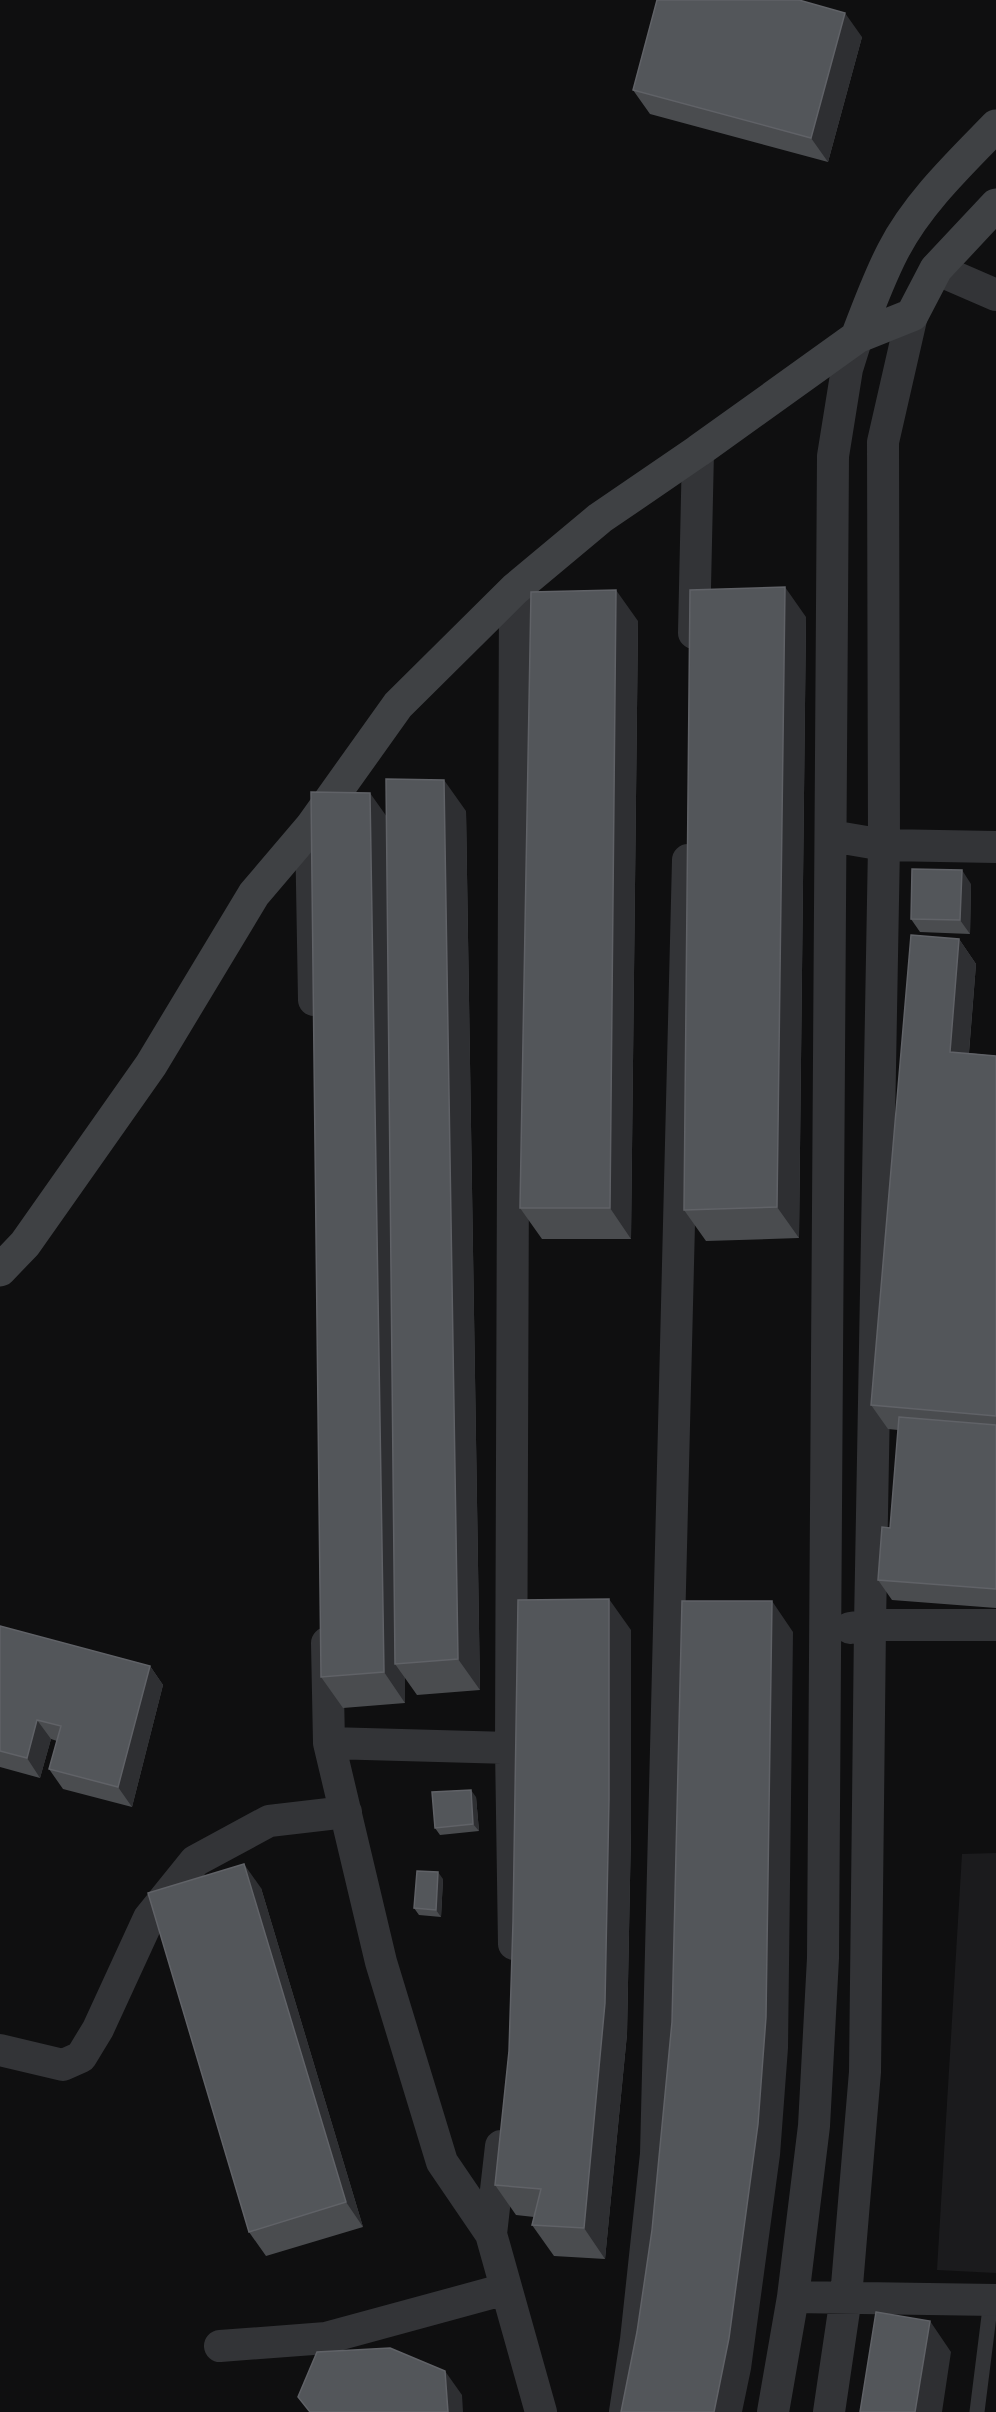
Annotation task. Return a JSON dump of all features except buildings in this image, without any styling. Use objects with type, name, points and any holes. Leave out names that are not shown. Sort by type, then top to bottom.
[{"type":"street","points":[[773,2412],[793,2297],[814,2126],[823,1959],[833,456],[847,369],[857,337],[893,250],[921,209],[950,174],[996,126]]},
{"type":"street","points":[[829,2412],[846,2297],[865,2072],[870,1625],[884,845],[883,442],[912,315],[936,269],[996,205]]},
{"type":"street","points":[[936,269],[996,295]]},
{"type":"street","points":[[0,1270],[25,1244],[151,1065],[254,894],[311,827],[398,705],[515,589],[600,518],[857,337],[912,315]]},
{"type":"street","points":[[693,667],[698,451]]},
{"type":"street","points":[[515,589],[511,1748],[515,1970]]},
{"type":"street","points":[[311,827],[315,1029]]},
{"type":"street","points":[[625,2412],[636,2340],[656,2154],[688,834]]},
{"type":"street","points":[[831,836],[884,845],[996,847]]},
{"type":"street","points":[[327,1612],[329,1743],[381,1962],[442,2162],[491,2234],[541,2412]]},
{"type":"street","points":[[824,1631],[870,1625],[996,1625]]},
{"type":"street","points":[[329,1743],[511,1748]]},
{"type":"street","points":[[0,2050],[63,2065],[81,2057],[98,2030],[149,1918],[195,1861],[269,1821],[346,1812]]},
{"type":"street","points":[[491,2234],[503,2120]]},
{"type":"street","points":[[220,2346],[326,2338],[506,2289]]},
{"type":"street","points":[[793,2297],[993,2300]]},
{"type":"lane","points":[[977,2412],[993,2300]]},
{"type":"shaded area","points":[[996,1853],[996,2273],[937,2270],[962,1854]]}]
